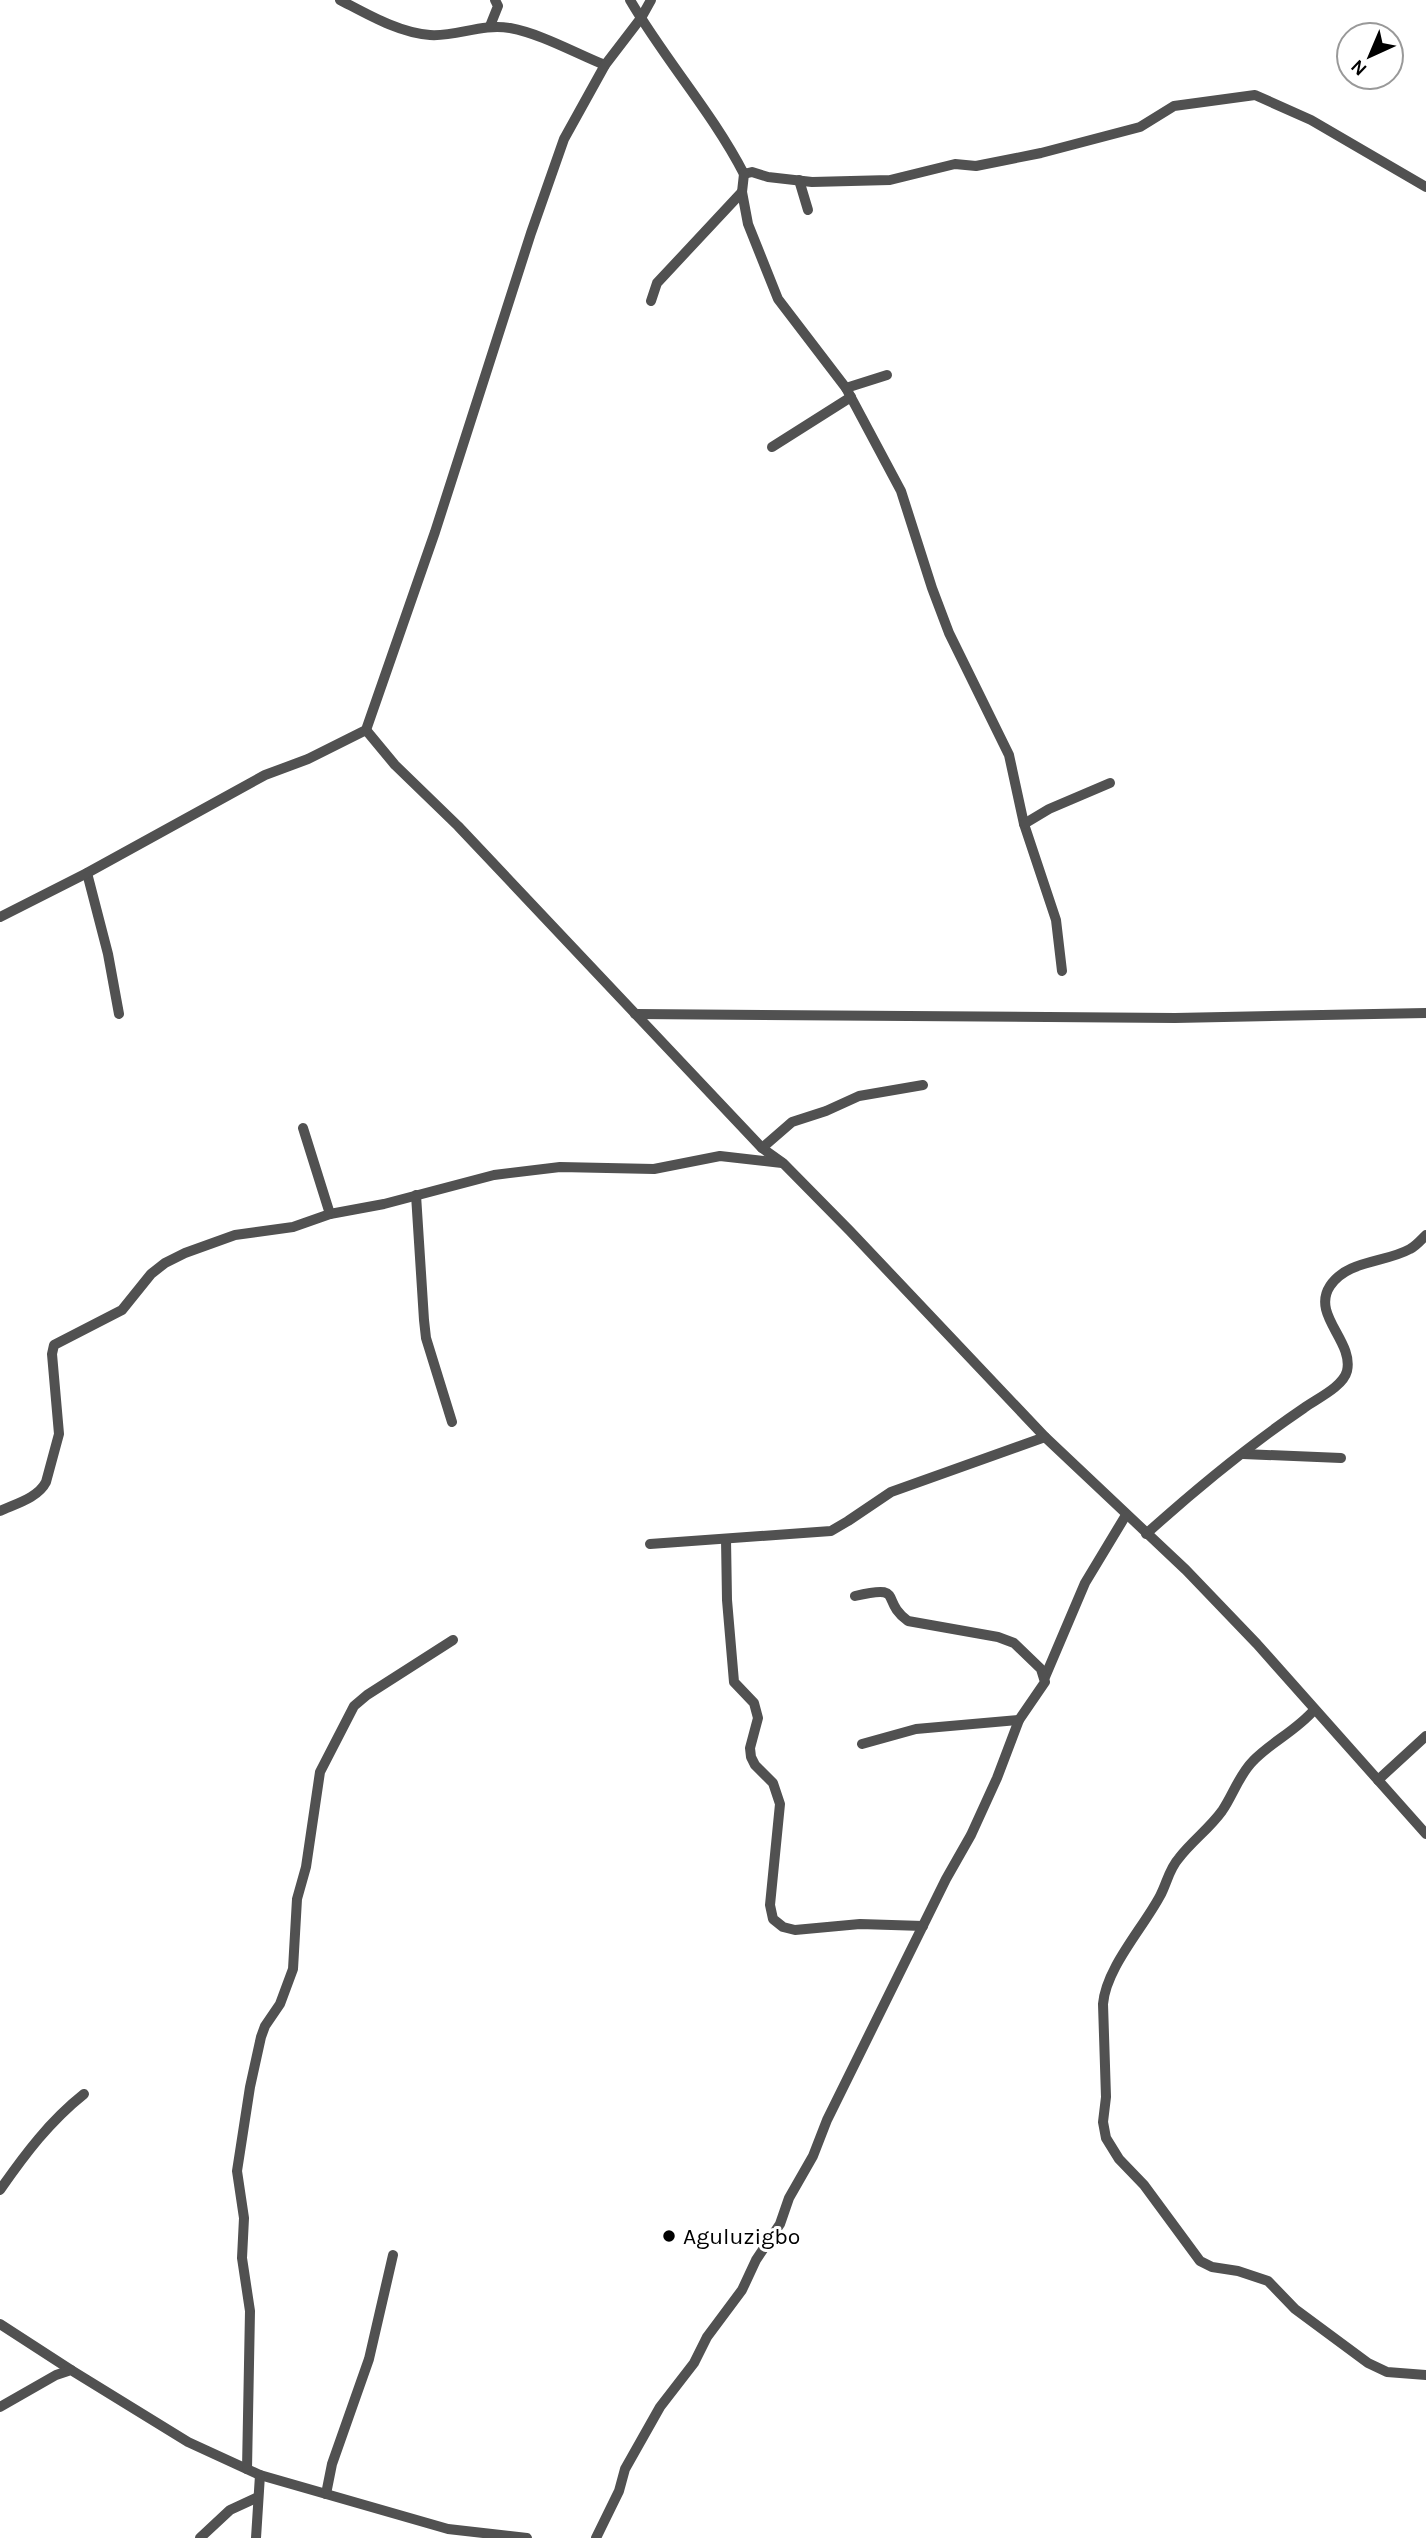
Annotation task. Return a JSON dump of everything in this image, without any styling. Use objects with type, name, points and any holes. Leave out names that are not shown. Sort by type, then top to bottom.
[{"type":"street","points":[[340,0],[391,24],[431,36],[489,26],[510,28],[605,65]]},
{"type":"street","points":[[489,26],[498,6],[495,0]]},
{"type":"street","points":[[630,0],[718,128],[744,174],[742,192],[748,224],[778,299],[848,393],[901,491],[949,633],[1009,755],[1024,824],[1056,920],[1062,971]]},
{"type":"street","points":[[0,917],[87,873],[265,775],[309,759],[366,730],[435,532],[564,139],[605,65],[641,18],[651,0]]},
{"type":"street","points":[[744,174],[752,172],[768,177],[799,180],[890,180],[955,164],[976,166],[1041,153],[1140,127],[1174,106],[1255,95],[1323,127],[1426,187]]},
{"type":"street","points":[[799,180],[808,210]]},
{"type":"street","points":[[651,301],[657,283],[742,192]]},
{"type":"street","points":[[772,447],[848,393],[887,375]]},
{"type":"street","points":[[366,730],[395,765],[458,826],[762,1148],[783,1163],[1045,1437],[1186,1570],[1257,1644],[1426,1834]]},
{"type":"street","points":[[1024,824],[1049,809],[1110,783]]},
{"type":"street","points":[[87,873],[108,954],[119,1014]]},
{"type":"street","points":[[635,1014],[1175,1017],[1426,1013]]},
{"type":"street","points":[[762,1148],[792,1122],[859,1096],[923,1085]]},
{"type":"street","points":[[303,1128],[330,1213]]},
{"type":"street","points":[[0,1511],[43,1489],[46,1482],[58,1434],[52,1354],[54,1345],[122,1310],[152,1274],[185,1252],[236,1235],[293,1227],[330,1213],[494,1175],[560,1167],[654,1169],[720,1156],[783,1163]]},
{"type":"street","points":[[416,1195],[426,1338],[452,1422]]},
{"type":"street","points":[[1146,1534],[1210,1478],[1338,1384],[1347,1372],[1347,1354],[1325,1307],[1329,1287],[1345,1271],[1402,1253],[1414,1247],[1426,1235]]},
{"type":"street","points":[[650,1544],[831,1531],[891,1492],[1045,1437]]},
{"type":"street","points":[[1243,1454],[1341,1458]]},
{"type":"street","points":[[596,2538],[619,2491],[625,2469],[660,2407],[694,2363],[707,2337],[742,2290],[756,2260],[780,2224],[789,2198],[813,2156],[827,2120],[946,1879],[971,1835],[998,1778],[1019,1720],[1045,1682],[1086,1583],[1126,1515]]},
{"type":"street","points":[[726,1539],[727,1600],[734,1682],[754,1703],[758,1718],[750,1748],[751,1757],[773,1783],[780,1804],[769,1905],[773,1919],[783,1927],[795,1930],[860,1924],[923,1926]]},
{"type":"street","points":[[855,1595],[880,1590],[888,1593],[901,1616],[908,1621],[998,1637],[1014,1643],[1041,1669],[1045,1677]]},
{"type":"street","points":[[247,2469],[250,2311],[242,2258],[244,2218],[237,2171],[261,2037],[280,2004],[293,1969],[297,1899],[306,1867],[320,1772],[354,1706],[453,1640]]},
{"type":"street","points":[[1314,1710],[1291,1733],[1250,1764],[1211,1826],[1172,1867],[1161,1895],[1113,1973],[1104,1992],[1103,2004],[1106,2097],[1103,2122],[1106,2138],[1112,2149],[1144,2185],[1200,2261],[1212,2267],[1268,2281],[1295,2309],[1368,2363],[1387,2372],[1426,2375]]},
{"type":"street","points":[[862,1744],[916,1729],[1019,1720]]},
{"type":"street","points":[[1378,1780],[1426,1736]]},
{"type":"street","points":[[0,2190],[36,2140],[84,2094]]},
{"type":"street","points":[[326,2494],[332,2464],[369,2359],[393,2255]]},
{"type":"street","points":[[0,2325],[188,2442],[260,2475],[448,2529],[520,2538]]},
{"type":"street","points":[[0,2407],[56,2375],[71,2371]]},
{"type":"street","points":[[256,2538],[260,2475]]},
{"type":"street","points":[[201,2538],[230,2510],[258,2497]]},
{"type":"place","name":"Aguluzigbo","points":[[669,2236]]}]
